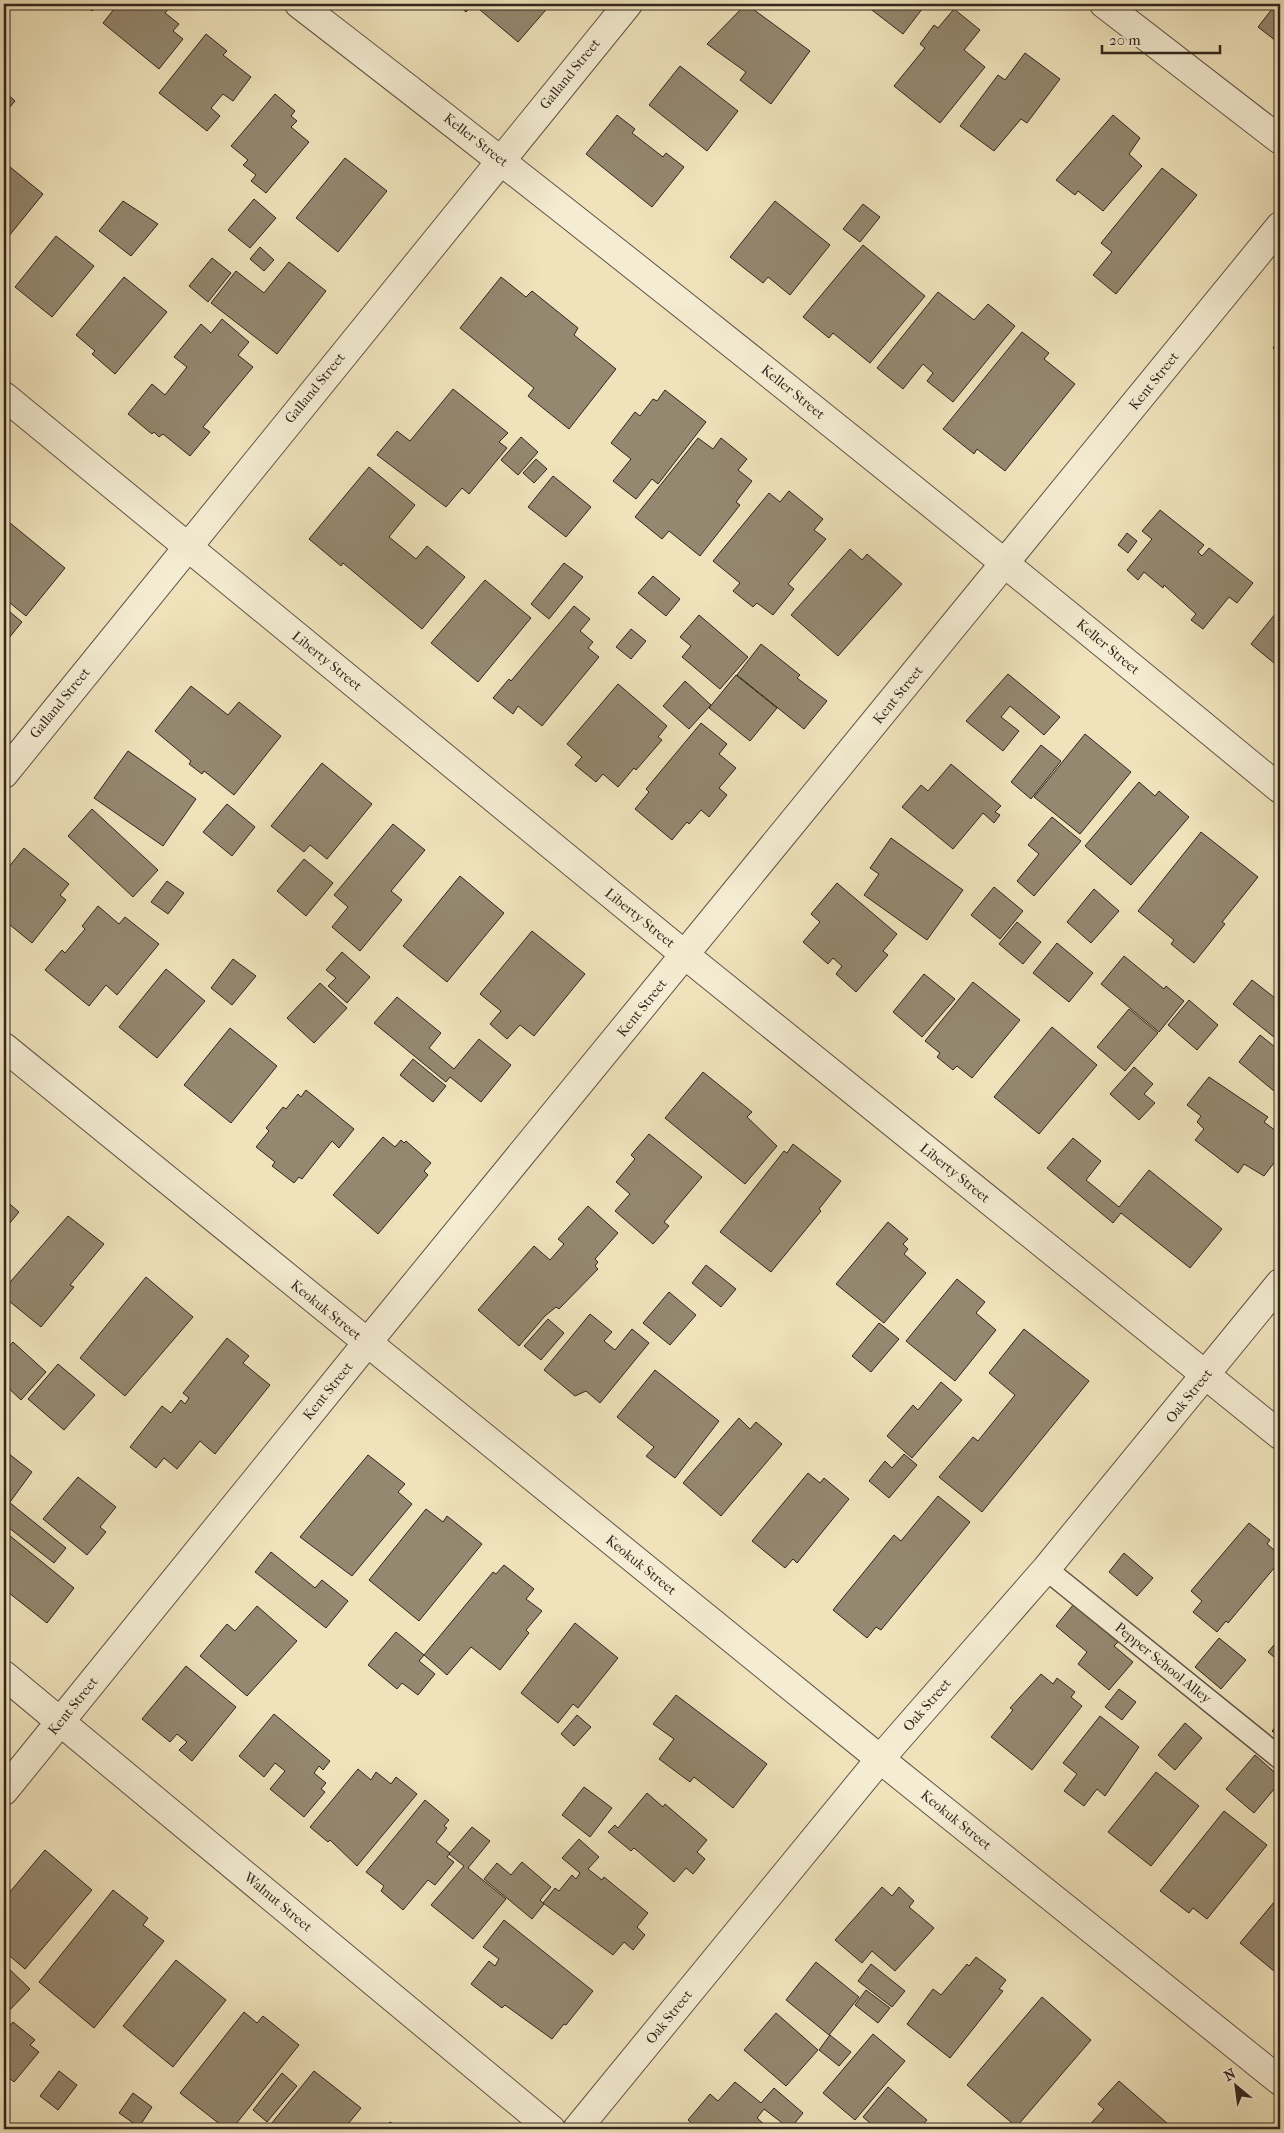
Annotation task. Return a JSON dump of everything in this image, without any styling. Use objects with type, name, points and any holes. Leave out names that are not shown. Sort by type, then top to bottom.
[{"type":"street","name":"Keller Street","points":[[299,4],[500,159],[1006,563],[1280,789]]},
{"type":"street","name":"Galland Street","points":[[4,774],[500,159],[628,4]]},
{"type":"street","points":[[1104,4],[1280,140]]},
{"type":"street","name":"Kent Street","points":[[4,1791],[367,1343],[1280,226]]},
{"type":"street","name":"Liberty Street","points":[[4,396],[685,955],[1280,1435]]},
{"type":"street","name":"Keokuk Street","points":[[4,1047],[880,1760],[1280,2081]]},
{"type":"street","name":"Oak Street","points":[[576,2129],[880,1760],[1046,1568],[1280,1283]]},
{"type":"street","name":"Walnut Street","points":[[4,1675],[551,2129]]},
{"type":"lane","name":"Pepper School Alley","points":[[1046,1568],[1280,1758]]},
{"type":"building","points":[[83,4],[98,4],[92,11]]},
{"type":"building","points":[[118,4],[172,5],[165,13],[179,24],[173,31],[183,39],[159,69],[103,23]]},
{"type":"building","points":[[457,4],[473,4],[466,12]]},
{"type":"building","points":[[473,4],[551,4],[518,42]]},
{"type":"building","points":[[746,4],[810,51],[771,104],[740,80],[746,72],[707,44]]},
{"type":"building","points":[[870,4],[926,4],[903,34],[868,7]]},
{"type":"building","points":[[1276,4],[1280,4],[1280,44],[1258,27]]},
{"type":"building","points":[[954,9],[980,30],[964,50],[985,67],[940,123],[894,86],[925,48],[920,44],[934,25],[938,28]]},
{"type":"building","points":[[206,34],[227,51],[223,55],[251,77],[233,101],[223,94],[211,108],[220,116],[207,131],[159,93]]},
{"type":"building","points":[[1025,53],[1060,79],[1027,123],[1021,119],[994,151],[960,126],[998,75],[1005,80]]},
{"type":"building","points":[[680,66],[738,111],[707,151],[649,105]]},
{"type":"building","points":[[4,91],[15,101],[4,114]]},
{"type":"building","points":[[275,94],[295,111],[291,116],[297,121],[291,127],[309,142],[266,193],[251,181],[256,175],[243,165],[248,160],[231,146]]},
{"type":"building","points":[[617,115],[635,129],[632,133],[663,157],[666,153],[684,167],[652,207],[586,154]]},
{"type":"building","points":[[1113,115],[1140,138],[1129,154],[1142,166],[1103,211],[1078,191],[1075,195],[1056,180]]},
{"type":"building","points":[[345,158],[387,191],[338,252],[296,218]]},
{"type":"building","points":[[4,162],[43,194],[4,242]]},
{"type":"building","points":[[1162,168],[1197,195],[1116,294],[1093,275],[1112,252],[1101,243]]},
{"type":"building","points":[[254,199],[276,218],[250,248],[228,230]]},
{"type":"building","points":[[123,201],[158,224],[131,256],[99,231]]},
{"type":"building","points":[[775,201],[830,245],[790,295],[768,277],[763,283],[730,257]]},
{"type":"building","points":[[863,204],[880,217],[860,242],[843,229]]},
{"type":"building","points":[[56,236],[94,266],[52,317],[15,287]]},
{"type":"building","points":[[863,245],[925,296],[870,363],[833,333],[829,338],[803,317]]},
{"type":"building","points":[[260,247],[274,260],[264,271],[250,259]]},
{"type":"building","points":[[212,258],[231,273],[208,302],[189,286]]},
{"type":"building","points":[[289,262],[326,291],[277,354],[211,303],[236,271],[264,293]]},
{"type":"building","points":[[124,277],[167,312],[115,374],[92,354],[95,351],[76,335]]},
{"type":"building","points":[[501,277],[526,297],[532,291],[578,328],[574,335],[616,369],[569,429],[528,396],[534,388],[460,328]]},
{"type":"building","points":[[938,292],[974,320],[988,304],[1015,326],[953,402],[927,381],[933,373],[923,364],[903,389],[877,368]]},
{"type":"building","points":[[222,319],[249,342],[238,355],[253,367],[203,427],[210,432],[190,456],[163,434],[159,437],[154,432],[152,434],[128,414],[152,384],[165,395],[187,367],[174,357],[201,324],[211,333]]},
{"type":"building","points":[[1022,332],[1049,353],[1044,359],[1075,384],[1005,471],[977,449],[974,454],[943,429]]},
{"type":"building","points":[[1280,338],[1280,354],[1273,348]]},
{"type":"building","points":[[453,389],[508,433],[499,442],[507,448],[469,494],[462,488],[446,507],[377,455],[397,431],[410,441]]},
{"type":"building","points":[[665,390],[706,422],[658,484],[652,479],[636,499],[613,481],[631,459],[611,443],[635,412],[640,416],[653,399],[657,401]]},
{"type":"building","points":[[521,437],[538,452],[518,475],[501,460]]},
{"type":"building","points":[[698,438],[713,449],[721,438],[747,459],[738,470],[752,481],[736,502],[740,505],[700,556],[669,531],[662,539],[635,517]]},
{"type":"building","points":[[536,459],[547,469],[534,483],[523,473]]},
{"type":"building","points":[[369,467],[415,505],[389,537],[416,559],[427,546],[465,577],[422,629],[343,563],[341,566],[309,539]]},
{"type":"building","points":[[553,476],[591,507],[566,537],[528,507]]},
{"type":"building","points":[[789,491],[823,519],[814,530],[826,539],[788,584],[794,589],[773,615],[757,603],[753,607],[733,591],[740,583],[713,561],[769,493],[780,502]]},
{"type":"building","points":[[1160,510],[1204,545],[1198,552],[1202,556],[1209,548],[1253,583],[1237,603],[1229,597],[1203,629],[1191,620],[1196,614],[1164,585],[1163,588],[1144,572],[1138,580],[1127,570],[1152,539],[1142,531]]},
{"type":"building","points":[[4,518],[65,568],[26,616],[4,598]]},
{"type":"building","points":[[1127,533],[1137,541],[1128,553],[1118,545]]},
{"type":"building","points":[[850,549],[862,560],[867,554],[902,584],[838,656],[791,615]]},
{"type":"building","points":[[564,563],[583,577],[549,619],[531,604]]},
{"type":"building","points":[[653,576],[680,599],[666,616],[638,593]]},
{"type":"building","points":[[485,580],[531,618],[478,682],[431,643]]},
{"type":"building","points":[[574,606],[590,619],[580,631],[593,642],[588,648],[599,657],[542,726],[518,706],[513,714],[493,698],[509,679],[511,681]]},
{"type":"building","points":[[4,607],[22,622],[4,644]]},
{"type":"building","points":[[1280,608],[1280,668],[1251,644]]},
{"type":"building","points":[[699,615],[748,657],[720,689],[682,657],[691,646],[680,637]]},
{"type":"building","points":[[631,629],[646,641],[631,659],[616,647]]},
{"type":"building","points":[[761,644],[800,675],[797,678],[827,701],[804,729],[737,675]]},
{"type":"building","points":[[1008,674],[1060,717],[1044,735],[1010,706],[1001,717],[1019,731],[1003,751],[966,721]]},
{"type":"building","points":[[736,675],[777,708],[750,741],[709,708]]},
{"type":"building","points":[[685,681],[711,705],[689,729],[663,706]]},
{"type":"building","points":[[618,684],[667,726],[658,737],[662,740],[636,770],[634,768],[618,787],[603,774],[596,782],[575,765],[582,757],[567,744]]},
{"type":"building","points":[[191,686],[228,715],[239,702],[281,736],[234,795],[204,771],[202,774],[189,764],[191,761],[155,731]]},
{"type":"building","points":[[701,723],[727,744],[719,754],[736,768],[719,788],[727,795],[709,817],[701,810],[689,824],[687,822],[672,840],[635,809],[649,792],[646,789]]},
{"type":"building","points":[[1085,734],[1131,772],[1080,834],[1034,797]]},
{"type":"building","points":[[1041,745],[1061,761],[1031,799],[1011,782]]},
{"type":"building","points":[[128,751],[196,799],[163,846],[94,798]]},
{"type":"building","points":[[322,763],[372,804],[327,859],[310,845],[304,852],[271,826]]},
{"type":"building","points":[[951,764],[1001,806],[995,812],[1000,815],[994,823],[983,813],[953,849],[902,807],[921,785],[928,791]]},
{"type":"building","points":[[1139,782],[1155,796],[1159,791],[1189,817],[1131,885],[1085,846]]},
{"type":"building","points":[[227,804],[255,827],[232,856],[203,832]]},
{"type":"building","points":[[92,809],[158,870],[133,897],[68,836]]},
{"type":"building","points":[[1052,817],[1081,841],[1034,896],[1017,881],[1039,854],[1028,845]]},
{"type":"building","points":[[393,824],[425,850],[391,891],[402,900],[360,951],[332,927],[348,907],[334,895]]},
{"type":"building","points":[[1201,832],[1258,877],[1222,922],[1225,924],[1194,963],[1171,944],[1174,940],[1138,911]]},
{"type":"building","points":[[891,838],[963,890],[927,940],[864,895],[879,874],[870,868]]},
{"type":"building","points":[[24,848],[69,884],[60,895],[66,900],[32,943],[4,920],[4,873]]},
{"type":"building","points":[[304,859],[333,883],[306,916],[277,891]]},
{"type":"building","points":[[460,876],[504,913],[447,982],[403,946]]},
{"type":"building","points":[[167,881],[184,893],[168,914],[151,902]]},
{"type":"building","points":[[837,883],[897,934],[883,951],[888,955],[856,992],[836,974],[842,966],[833,958],[828,964],[803,942],[820,922],[811,914]]},
{"type":"building","points":[[994,887],[1023,911],[1000,939],[971,915]]},
{"type":"building","points":[[1094,889],[1119,911],[1091,943],[1067,922]]},
{"type":"building","points":[[98,906],[119,924],[125,917],[159,944],[117,995],[106,985],[89,1006],[45,970],[62,950],[65,953],[85,929],[82,926]]},
{"type":"building","points":[[1017,922],[1041,942],[1023,964],[999,944]]},
{"type":"building","points":[[532,931],[585,974],[534,1036],[520,1025],[507,1039],[490,1024],[501,1011],[480,994]]},
{"type":"building","points":[[1057,943],[1093,973],[1069,1002],[1033,973]]},
{"type":"building","points":[[342,952],[370,977],[347,1003],[328,986],[336,978],[326,970]]},
{"type":"building","points":[[1124,956],[1164,989],[1166,986],[1184,1001],[1159,1032],[1101,984]]},
{"type":"building","points":[[233,959],[256,976],[232,1005],[211,988]]},
{"type":"building","points":[[166,969],[205,1001],[157,1058],[119,1027]]},
{"type":"building","points":[[924,974],[955,999],[922,1037],[893,1012]]},
{"type":"building","points":[[1252,980],[1275,998],[1280,991],[1280,1042],[1233,1004]]},
{"type":"building","points":[[973,982],[1020,1020],[972,1078],[957,1066],[953,1070],[937,1057],[940,1053],[925,1041]]},
{"type":"building","points":[[320,983],[347,1008],[314,1043],[287,1018]]},
{"type":"building","points":[[397,997],[441,1033],[429,1048],[454,1069],[479,1039],[511,1065],[481,1102],[450,1077],[446,1082],[374,1023]]},
{"type":"building","points":[[1189,1000],[1218,1025],[1197,1050],[1168,1025]]},
{"type":"building","points":[[1129,1009],[1158,1033],[1125,1071],[1097,1047]]},
{"type":"building","points":[[1052,1027],[1097,1065],[1039,1134],[994,1097]]},
{"type":"building","points":[[230,1028],[277,1066],[231,1123],[184,1085]]},
{"type":"building","points":[[1260,1035],[1280,1051],[1280,1096],[1239,1062]]},
{"type":"building","points":[[413,1059],[446,1086],[433,1102],[400,1075]]},
{"type":"building","points":[[1134,1067],[1153,1084],[1144,1094],[1155,1103],[1139,1120],[1110,1094]]},
{"type":"building","points":[[703,1072],[752,1112],[747,1117],[777,1146],[745,1184],[665,1118]]},
{"type":"building","points":[[1209,1077],[1268,1117],[1264,1122],[1280,1134],[1280,1155],[1264,1176],[1244,1164],[1238,1173],[1195,1140],[1204,1129],[1197,1122],[1201,1116],[1187,1105]]},
{"type":"building","points":[[306,1090],[354,1129],[339,1148],[332,1141],[302,1179],[299,1177],[294,1183],[272,1166],[275,1162],[256,1147],[269,1131],[266,1128],[283,1107],[286,1109],[298,1094],[301,1097]]},
{"type":"building","points":[[649,1134],[702,1177],[664,1222],[669,1226],[653,1244],[615,1211],[630,1194],[616,1182],[635,1159],[631,1155]]},
{"type":"building","points":[[383,1137],[395,1147],[401,1140],[404,1143],[406,1141],[431,1163],[424,1171],[428,1175],[378,1234],[333,1195]]},
{"type":"building","points":[[1073,1138],[1101,1161],[1086,1180],[1119,1207],[1149,1170],[1222,1229],[1190,1268],[1121,1213],[1113,1223],[1047,1168]]},
{"type":"building","points":[[793,1144],[841,1181],[819,1209],[821,1211],[771,1272],[720,1232],[784,1151],[787,1153]]},
{"type":"building","points":[[4,1199],[19,1212],[4,1230]]},
{"type":"building","points":[[588,1206],[618,1233],[595,1259],[598,1262],[595,1266],[598,1269],[559,1309],[556,1307],[545,1316],[519,1346],[478,1310],[534,1246],[550,1260],[564,1244],[558,1239]]},
{"type":"building","points":[[68,1216],[104,1244],[70,1285],[74,1287],[41,1327],[4,1297],[4,1289]]},
{"type":"building","points":[[888,1222],[908,1239],[903,1244],[908,1249],[904,1254],[926,1273],[884,1323],[836,1284]]},
{"type":"building","points":[[706,1265],[736,1289],[721,1307],[692,1283]]},
{"type":"building","points":[[146,1277],[193,1317],[125,1396],[80,1358]]},
{"type":"building","points":[[957,1279],[985,1302],[976,1313],[996,1330],[955,1381],[906,1341]]},
{"type":"building","points":[[669,1292],[696,1315],[670,1345],[643,1323]]},
{"type":"building","points":[[590,1314],[612,1332],[604,1341],[615,1350],[632,1329],[649,1343],[600,1403],[586,1391],[575,1396],[544,1370]]},
{"type":"building","points":[[548,1319],[564,1333],[541,1360],[524,1346]]},
{"type":"building","points":[[879,1323],[899,1339],[871,1372],[852,1356]]},
{"type":"building","points":[[1024,1329],[1089,1381],[982,1512],[939,1477],[973,1437],[978,1441],[1015,1395],[989,1373]]},
{"type":"building","points":[[227,1338],[249,1356],[243,1363],[270,1385],[215,1454],[200,1441],[177,1469],[164,1458],[156,1468],[130,1447],[162,1406],[171,1413],[181,1400],[185,1404],[189,1398],[183,1393]]},
{"type":"building","points":[[13,1342],[46,1372],[21,1400],[4,1384],[4,1352]]},
{"type":"building","points":[[58,1364],[95,1395],[64,1430],[28,1399]]},
{"type":"building","points":[[655,1370],[719,1421],[675,1478],[646,1456],[654,1447],[617,1417]]},
{"type":"building","points":[[941,1382],[962,1400],[912,1458],[887,1436],[913,1405],[918,1410]]},
{"type":"building","points":[[739,1418],[750,1429],[756,1422],[782,1444],[721,1516],[683,1483]]},
{"type":"building","points":[[4,1450],[32,1472],[10,1502],[4,1497]]},
{"type":"building","points":[[904,1454],[917,1465],[889,1498],[869,1481],[885,1461],[892,1468]]},
{"type":"building","points":[[368,1455],[405,1484],[398,1492],[412,1504],[352,1576],[300,1537]]},
{"type":"building","points":[[808,1473],[820,1483],[824,1478],[849,1499],[797,1563],[793,1559],[785,1568],[752,1541]]},
{"type":"building","points":[[78,1477],[116,1507],[100,1527],[106,1532],[87,1555],[43,1519]]},
{"type":"building","points":[[938,1496],[970,1522],[881,1630],[876,1627],[867,1638],[833,1610],[894,1535],[901,1541]]},
{"type":"building","points":[[4,1498],[66,1548],[54,1563],[4,1524]]},
{"type":"building","points":[[426,1509],[443,1522],[447,1516],[482,1544],[419,1621],[369,1580]]},
{"type":"building","points":[[1249,1523],[1270,1540],[1267,1544],[1280,1555],[1280,1561],[1228,1623],[1226,1621],[1217,1632],[1193,1612],[1202,1601],[1191,1591]]},
{"type":"building","points":[[4,1531],[74,1588],[47,1623],[4,1589]]},
{"type":"building","points":[[271,1552],[315,1588],[322,1580],[348,1601],[326,1628],[255,1572]]},
{"type":"building","points":[[1124,1553],[1153,1578],[1137,1596],[1109,1572]]},
{"type":"building","points":[[504,1565],[534,1589],[526,1599],[542,1611],[526,1630],[529,1633],[500,1670],[471,1647],[447,1675],[424,1655],[493,1572],[496,1574]]},
{"type":"building","points":[[1073,1605],[1118,1642],[1114,1646],[1133,1662],[1109,1690],[1078,1664],[1087,1652],[1056,1626]]},
{"type":"building","points":[[257,1606],[297,1641],[247,1696],[200,1656],[227,1624],[235,1631]]},
{"type":"building","points":[[575,1623],[618,1658],[578,1708],[573,1704],[558,1723],[521,1693]]},
{"type":"building","points":[[396,1632],[424,1655],[419,1661],[435,1674],[418,1695],[402,1683],[397,1689],[368,1665]]},
{"type":"building","points":[[1219,1638],[1246,1660],[1221,1689],[1195,1667]]},
{"type":"building","points":[[1280,1638],[1280,1662],[1268,1652]]},
{"type":"building","points":[[186,1666],[236,1707],[192,1761],[179,1750],[187,1742],[177,1734],[170,1742],[142,1719]]},
{"type":"building","points":[[1041,1674],[1053,1684],[1057,1678],[1075,1692],[1071,1697],[1082,1706],[1032,1770],[991,1737],[1013,1710],[1010,1708]]},
{"type":"building","points":[[1119,1689],[1136,1702],[1122,1720],[1105,1707]]},
{"type":"building","points":[[676,1695],[767,1764],[733,1808],[694,1777],[690,1782],[659,1759],[674,1739],[653,1724]]},
{"type":"building","points":[[274,1714],[330,1761],[323,1770],[319,1766],[314,1773],[326,1783],[321,1789],[325,1792],[304,1817],[270,1789],[285,1771],[275,1763],[264,1777],[239,1756]]},
{"type":"building","points":[[577,1715],[591,1727],[574,1746],[561,1734]]},
{"type":"building","points":[[1100,1716],[1139,1747],[1105,1796],[1097,1789],[1084,1806],[1064,1791],[1077,1774],[1063,1763]]},
{"type":"building","points":[[1280,1722],[1280,1738],[1272,1731]]},
{"type":"building","points":[[1185,1723],[1202,1738],[1175,1770],[1158,1755]]},
{"type":"building","points":[[1255,1755],[1280,1777],[1280,1782],[1254,1813],[1226,1789]]},
{"type":"building","points":[[358,1769],[371,1780],[376,1772],[391,1784],[396,1777],[417,1794],[357,1866],[330,1840],[328,1842],[310,1827]]},
{"type":"building","points":[[1156,1772],[1199,1806],[1151,1866],[1108,1832]]},
{"type":"building","points":[[584,1787],[612,1808],[590,1837],[562,1815]]},
{"type":"building","points":[[647,1793],[663,1807],[665,1804],[707,1840],[697,1852],[705,1859],[693,1874],[686,1868],[674,1882],[634,1848],[631,1851],[608,1832],[615,1825],[618,1828]]},
{"type":"building","points":[[425,1800],[449,1820],[444,1826],[447,1828],[436,1842],[450,1853],[447,1857],[454,1862],[435,1885],[428,1880],[403,1910],[381,1891],[384,1886],[366,1872]]},
{"type":"building","points":[[1224,1811],[1267,1845],[1207,1919],[1193,1908],[1189,1913],[1160,1891]]},
{"type":"building","points":[[472,1827],[490,1841],[468,1868],[506,1899],[473,1939],[431,1905],[464,1866],[449,1854]]},
{"type":"building","points":[[579,1839],[599,1857],[588,1869],[602,1880],[604,1877],[648,1913],[637,1927],[645,1935],[633,1950],[624,1942],[613,1955],[543,1903],[555,1888],[559,1891],[572,1875],[576,1879],[580,1873],[562,1858]]},
{"type":"building","points":[[45,1850],[92,1890],[25,1969],[4,1951],[4,1899]]},
{"type":"building","points":[[522,1862],[551,1887],[540,1900],[544,1904],[532,1919],[484,1879],[497,1863],[511,1875]]},
{"type":"building","points":[[882,1887],[892,1896],[899,1887],[914,1901],[909,1907],[934,1928],[895,1971],[872,1951],[862,1963],[835,1940]]},
{"type":"building","points":[[113,1890],[148,1918],[143,1925],[164,1941],[94,2028],[39,1982]]},
{"type":"building","points":[[1280,1895],[1280,1976],[1240,1943]]},
{"type":"building","points":[[504,1920],[593,1991],[566,2025],[564,2024],[552,2039],[505,2005],[502,2008],[471,1984],[489,1961],[495,1966],[499,1959],[483,1947]]},
{"type":"building","points":[[976,1957],[1006,1980],[999,1989],[1003,1991],[950,2058],[907,2024],[933,1989],[941,1995],[967,1964],[969,1966]]},
{"type":"building","points":[[176,1960],[226,2000],[173,2067],[123,2026]]},
{"type":"building","points":[[816,1962],[859,1997],[829,2035],[786,2000]]},
{"type":"building","points":[[4,1964],[30,1989],[4,2016]]},
{"type":"building","points":[[871,1964],[905,1991],[892,2007],[858,1981]]},
{"type":"building","points":[[866,1990],[890,2008],[878,2023],[855,2005]]},
{"type":"building","points":[[1042,1997],[1091,2040],[1018,2125],[1023,2129],[1007,2129],[1012,2123],[967,2085]]},
{"type":"building","points":[[244,2012],[257,2023],[263,2016],[299,2045],[232,2129],[226,2129],[180,2093]]},
{"type":"building","points":[[776,2013],[818,2050],[786,2086],[744,2050]]},
{"type":"building","points":[[13,2022],[35,2040],[30,2045],[39,2052],[14,2082],[4,2074],[4,2033]]},
{"type":"building","points":[[873,2034],[905,2061],[855,2120],[823,2093]]},
{"type":"building","points":[[830,2035],[851,2052],[839,2066],[819,2050]]},
{"type":"building","points":[[59,2071],[77,2085],[58,2110],[40,2096]]},
{"type":"building","points":[[314,2071],[361,2108],[344,2129],[267,2129]]},
{"type":"building","points":[[282,2073],[297,2086],[267,2122],[253,2110]]},
{"type":"building","points":[[1119,2081],[1168,2124],[1164,2129],[1086,2129],[1104,2109],[1098,2104]]},
{"type":"building","points":[[735,2082],[761,2103],[774,2088],[803,2113],[790,2129],[764,2109],[757,2118],[767,2127],[765,2129],[694,2129],[696,2127],[688,2120],[710,2094],[718,2101]]},
{"type":"building","points":[[888,2087],[927,2120],[919,2129],[877,2129],[863,2117]]},
{"type":"building","points":[[133,2093],[152,2107],[139,2127],[119,2113]]},
{"type":"building","points":[[390,2122],[401,2129],[384,2129]]}]
